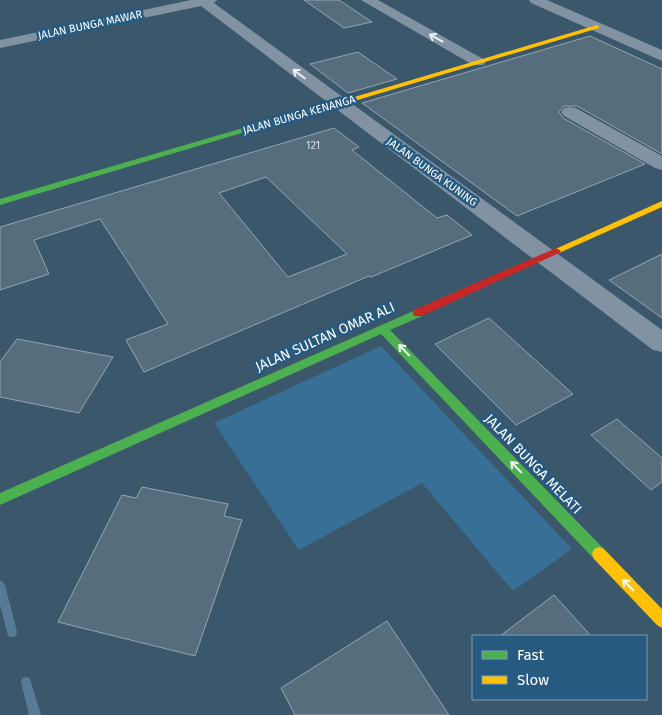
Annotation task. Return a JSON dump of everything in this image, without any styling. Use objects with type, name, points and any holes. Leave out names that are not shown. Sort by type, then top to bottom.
[{"type":"street","name":"JALAN BUNGA MAWAR","points":[[0,44],[205,0]]},
{"type":"street","name":"JALAN BUNGA KUNING","points":[[205,0],[338,103],[662,343]]},
{"type":"street","points":[[368,0],[478,62]]},
{"type":"street","points":[[536,0],[662,56]]},
{"type":"street","name":"JALAN BUNGA KENANGA","points":[[0,202],[597,27]]},
{"type":"street","points":[[570,112],[662,164]]},
{"type":"street","name":"JALAN SULTAN OMAR ALI","points":[[0,499],[104,451],[662,204]]},
{"type":"street","name":"JALAN BUNGA MELATI","points":[[383,328],[662,620]]},
{"type":"shaded area","points":[[381,346],[572,549],[513,591],[422,483],[299,550],[214,423]]},
{"type":"building","points":[[304,0],[339,0],[372,22],[344,28]]},
{"type":"building","points":[[590,36],[662,69],[662,154],[577,106],[564,106],[559,112],[563,118],[645,164],[517,216],[362,103]]},
{"type":"building","points":[[358,52],[397,79],[348,93],[310,64]]},
{"type":"building","points":[[334,128],[359,147],[352,150],[437,218],[447,215],[472,235],[371,277],[369,276],[144,372],[126,340],[168,324],[100,219],[34,240],[49,274],[0,290],[0,227]],"holes":[[[266,177],[347,254],[288,277],[219,193]]]},
{"type":"building","points":[[662,254],[662,318],[609,280]]},
{"type":"building","points":[[489,318],[573,394],[516,425],[435,344]]},
{"type":"building","points":[[17,339],[113,357],[79,413],[0,397],[0,362]]},
{"type":"building","points":[[617,419],[662,458],[662,482],[651,490],[591,435]]},
{"type":"building","points":[[142,487],[228,504],[224,516],[242,520],[195,656],[58,622],[122,495],[136,498]]},
{"type":"building","points":[[554,595],[590,635],[501,635]]},
{"type":"building","points":[[387,621],[449,715],[295,715],[281,688]]},
{"type":"waterway","points":[[0,585],[12,632]]},
{"type":"waterway","points":[[26,682],[35,715]]},
{"type":"traffic: fast","points":[[0,202],[291,117]]},
{"type":"traffic: fast","points":[[0,499],[418,313]]},
{"type":"traffic: fast","points":[[383,329],[599,554]]},
{"type":"traffic: slow","points":[[291,117],[597,27]]},
{"type":"traffic: slow","points":[[556,251],[662,204]]},
{"type":"traffic: slow","points":[[599,554],[662,620]]},
{"type":"traffic: jam","points":[[418,313],[556,251]]}]
